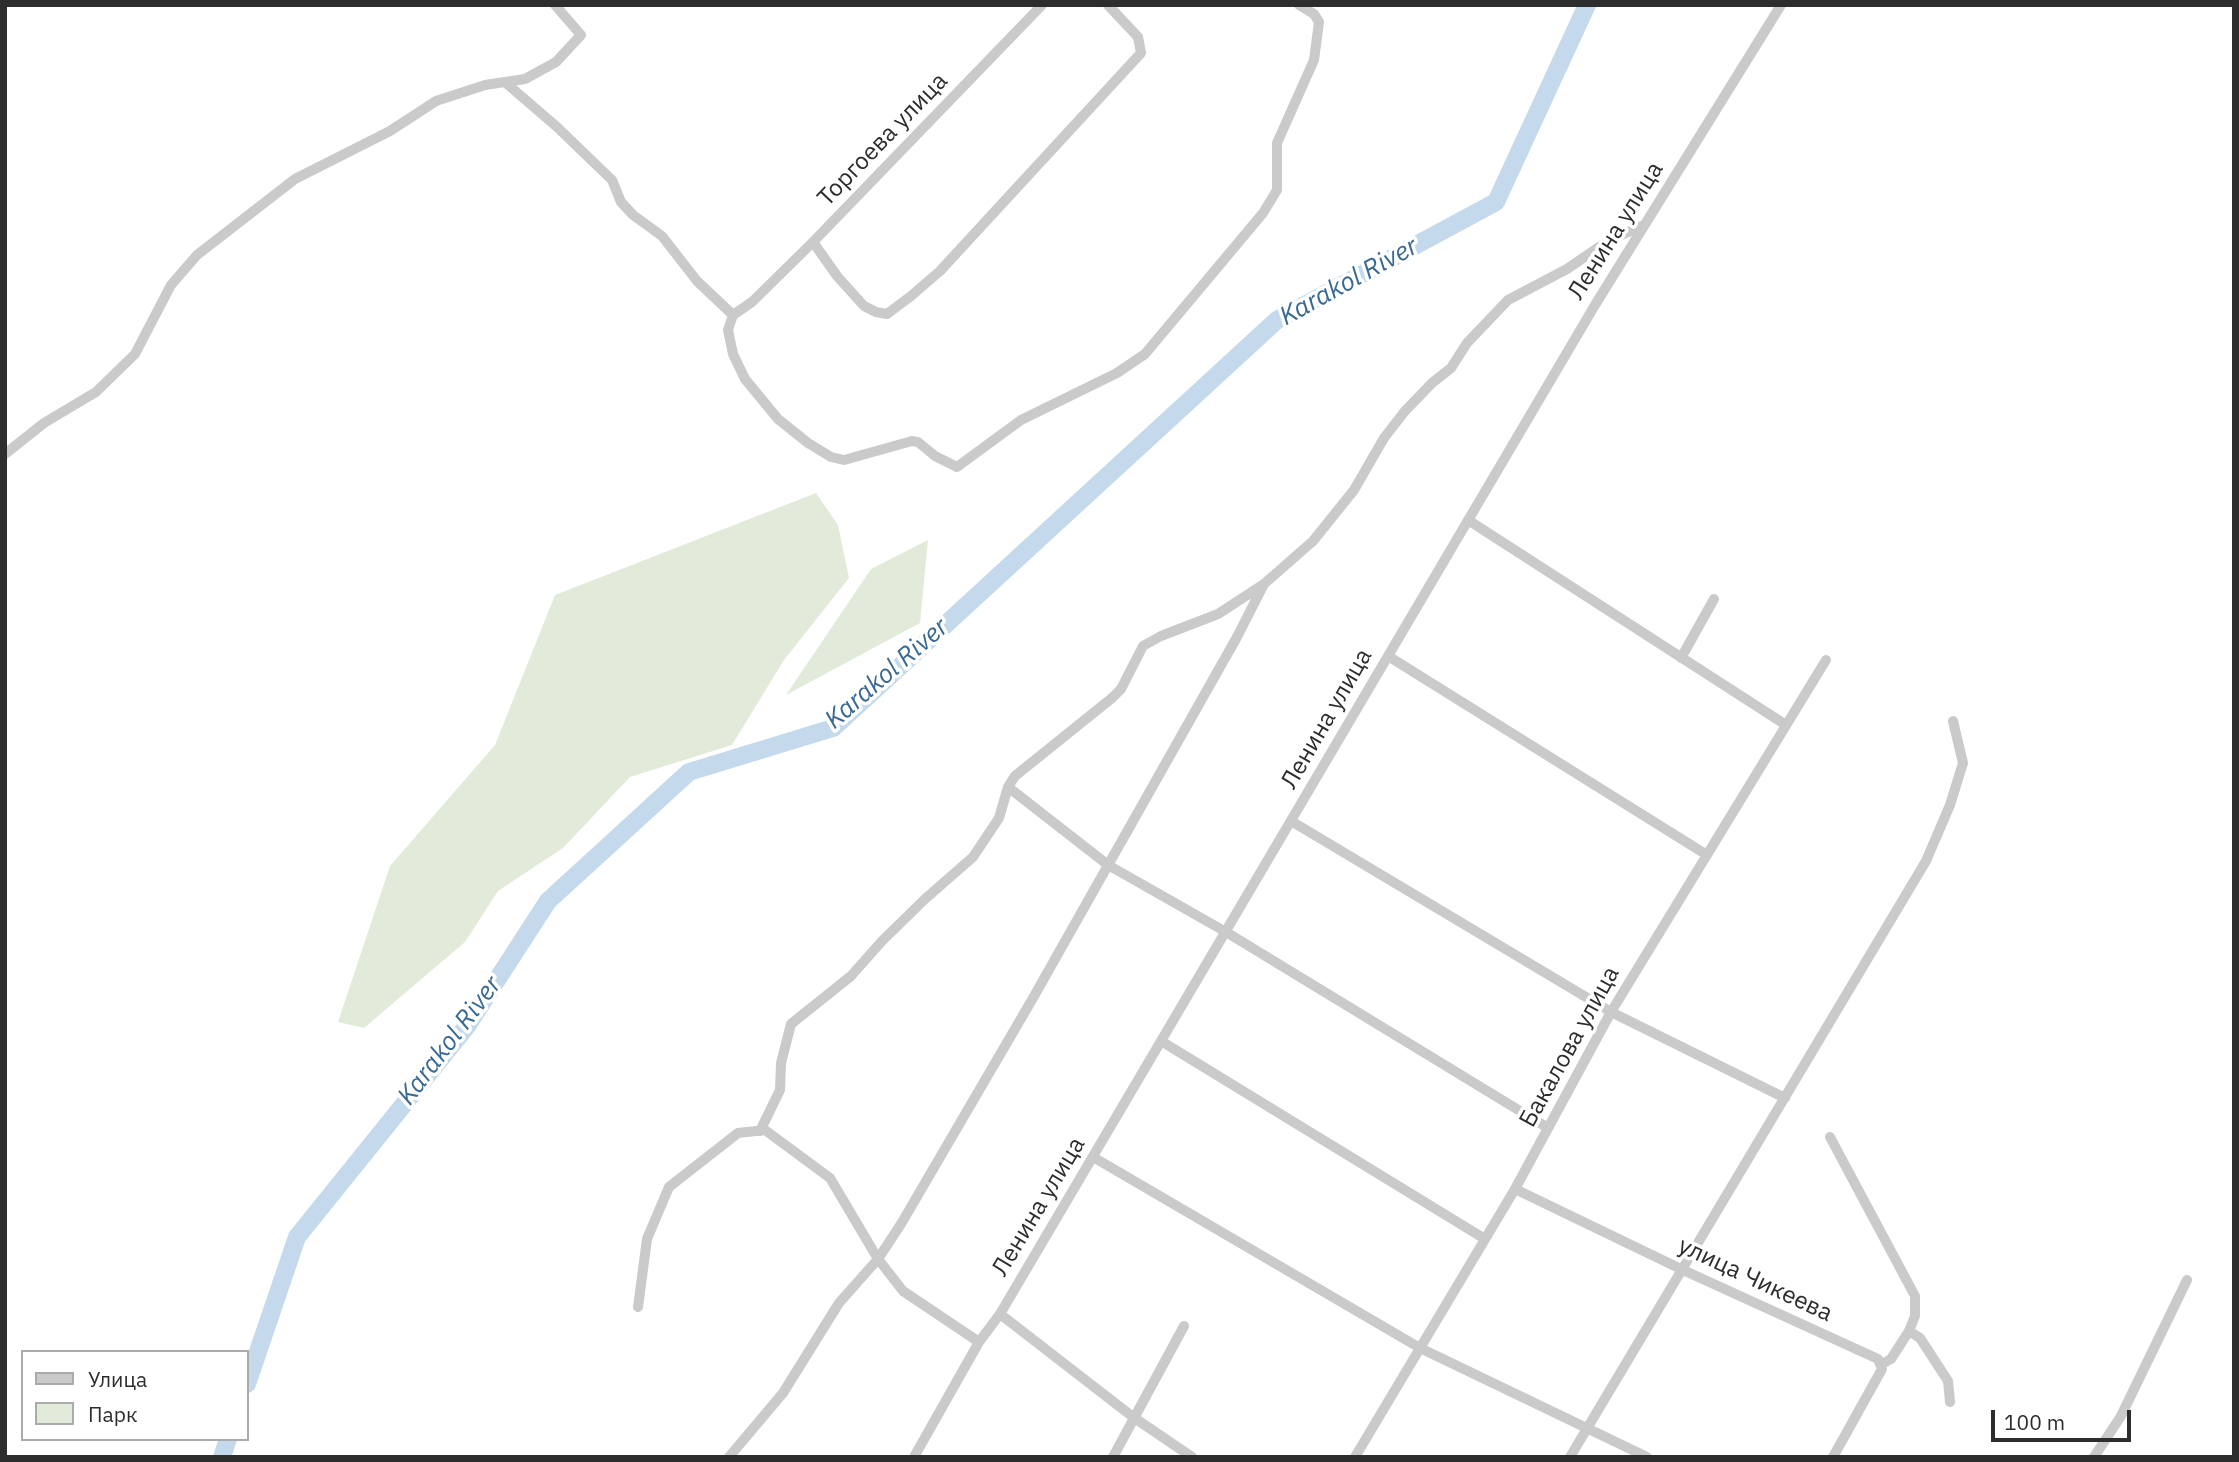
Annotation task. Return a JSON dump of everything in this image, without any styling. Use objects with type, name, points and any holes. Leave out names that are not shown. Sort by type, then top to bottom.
[{"type":"street","points":[[5,454],[44,423],[96,392],[135,354],[172,285],[197,255],[295,179],[390,131],[436,101],[485,85],[525,79],[556,62],[581,35],[555,5]]},
{"type":"street","name":"Торгоева улица","points":[[733,315],[752,302],[813,242],[1042,5]]},
{"type":"street","points":[[813,242],[864,306],[887,314],[911,296],[940,271],[1141,52],[1138,37],[1108,5]]},
{"type":"street","points":[[506,83],[612,180],[621,202],[633,215],[662,236],[697,281],[733,315],[728,330],[733,354],[745,379],[778,419],[831,457],[844,460],[912,441],[918,442],[935,456],[957,467],[1021,420],[1117,373],[1145,354],[1263,213],[1277,190],[1277,142],[1314,60],[1319,22],[1314,14],[1299,5]]},
{"type":"street","name":"Ленина улица","points":[[914,1457],[979,1342],[1000,1314],[1468,520],[1645,225],[1782,5]]},
{"type":"street","points":[[760,1131],[780,1090],[781,1063],[791,1024],[851,976],[925,899],[973,857],[999,818],[1007,787],[1031,762],[1121,689],[1143,646],[1161,636],[1218,614],[1264,584],[1313,541],[1354,490],[1384,438],[1398,420],[1432,383],[1451,368],[1467,343],[1508,300],[1567,269],[1608,241],[1645,225]]},
{"type":"street","points":[[1468,520],[1786,725]]},
{"type":"street","points":[[729,1457],[783,1393],[839,1303],[878,1259],[949,1146],[1237,637],[1264,584]]},
{"type":"street","points":[[1681,658],[1714,599]]},
{"type":"street","points":[[1388,656],[1707,855]]},
{"type":"street","name":"Бакалова улица","points":[[1355,1457],[1515,1189],[1611,1012],[1826,660]]},
{"type":"street","points":[[1570,1457],[1926,861],[1950,805],[1963,763],[1953,721]]},
{"type":"street","points":[[1007,787],[1108,865],[1226,932],[1548,1128]]},
{"type":"street","points":[[1291,821],[1611,1012],[1785,1098]]},
{"type":"street","points":[[1161,1041],[1485,1239]]},
{"type":"street","points":[[638,1307],[648,1239],[668,1187],[737,1133],[765,1130],[830,1178],[878,1259],[903,1291],[979,1342]]},
{"type":"street","points":[[1830,1137],[1915,1296],[1914,1316],[1909,1331],[1891,1359],[1882,1364],[1882,1369],[1833,1457]]},
{"type":"street","points":[[1093,1157],[1420,1348],[1647,1457]]},
{"type":"street","name":"улица Чикеева","points":[[1515,1189],[1682,1270],[1878,1359],[1882,1364]]},
{"type":"street","points":[[2094,1457],[2121,1416],[2188,1280]]},
{"type":"street","points":[[1000,1314],[1133,1418],[1192,1457]]},
{"type":"street","points":[[1113,1457],[1184,1326]]},
{"type":"street","points":[[1909,1331],[1920,1338],[1948,1381],[1950,1402]]},
{"type":"green space","points":[[816,493],[838,525],[849,578],[784,660],[732,745],[630,777],[563,848],[498,891],[465,942],[364,1028],[338,1022],[390,866],[495,745],[555,595]]},
{"type":"green space","points":[[928,540],[920,623],[786,695],[871,569]]},
{"type":"waterway","name":"Karakol River","points":[[248,1381],[297,1237],[467,1026],[548,901],[689,772],[833,728],[1277,320],[1496,202],[1587,5]]},
{"type":"waterway","name":"Karakol River","points":[[222,1457],[227,1441]]}]
